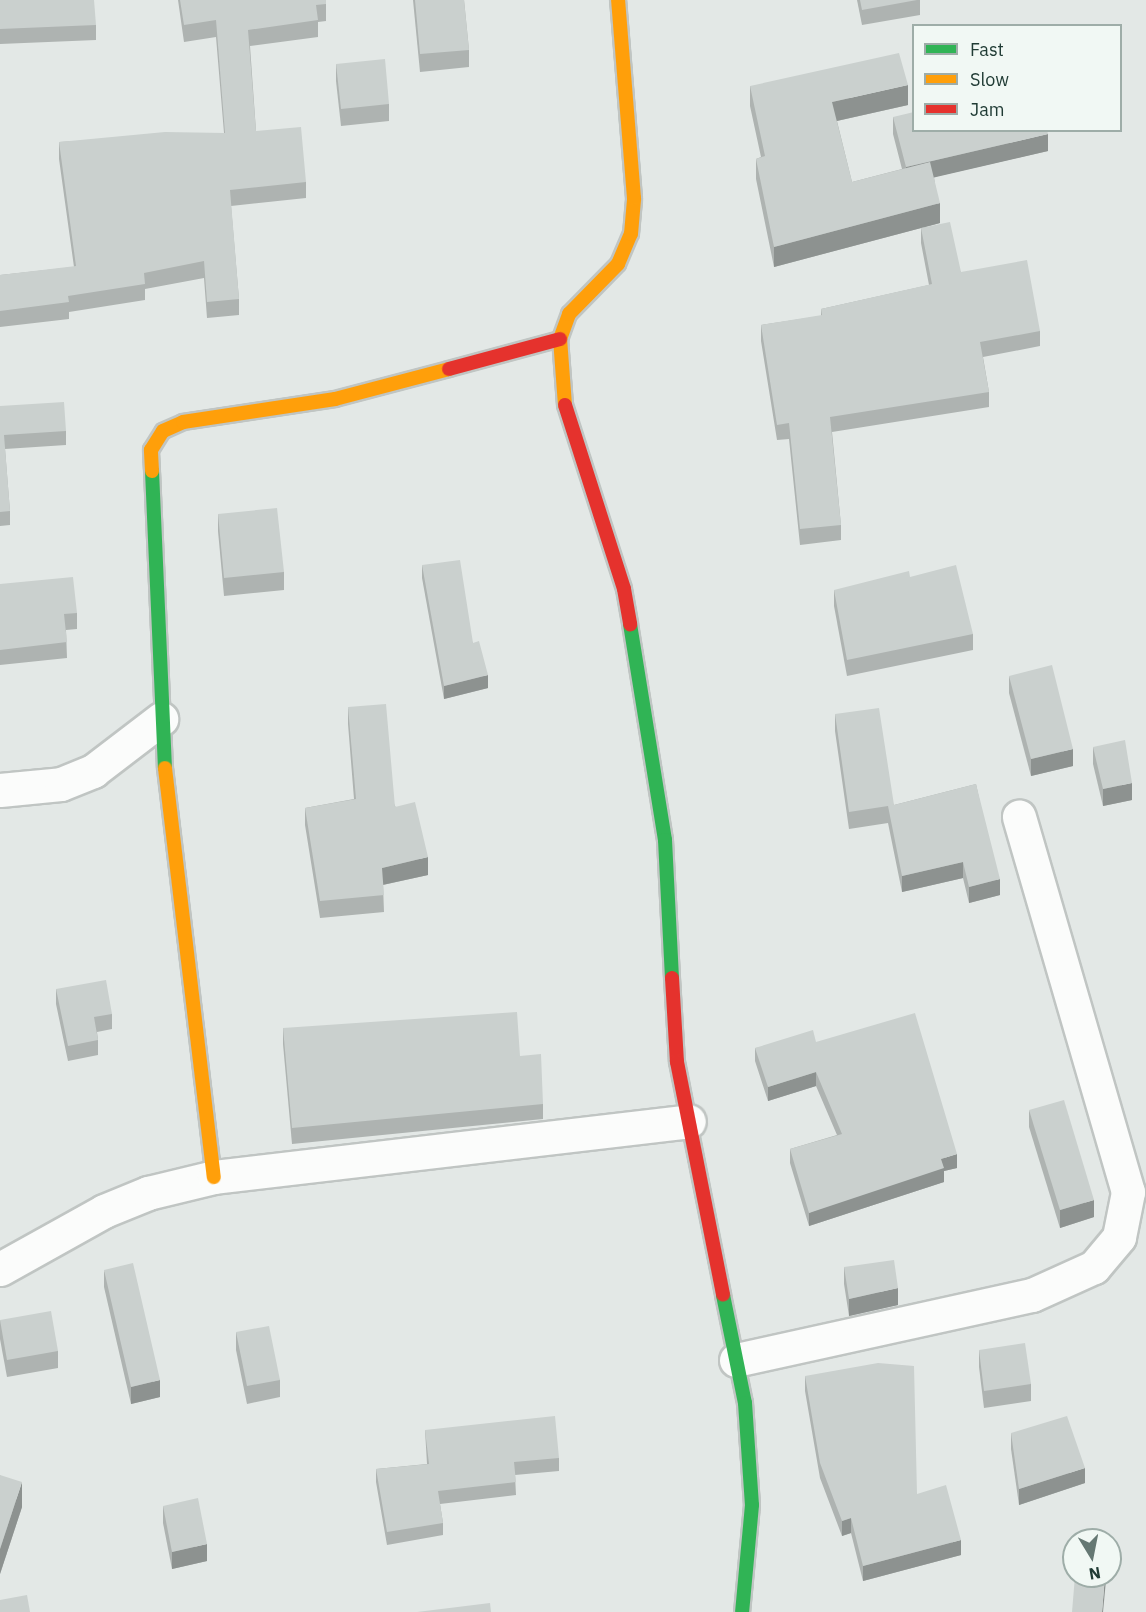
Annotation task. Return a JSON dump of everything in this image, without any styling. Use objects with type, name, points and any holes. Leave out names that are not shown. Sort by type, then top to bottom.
[{"type":"street","points":[[618,0],[634,198],[631,234],[618,264],[569,314],[560,339],[563,400],[624,589],[665,840],[677,1062],[736,1360],[752,1505],[742,1612]]},
{"type":"street","points":[[214,1177],[161,719],[151,450],[163,430],[183,422],[334,399],[560,339]]},
{"type":"street","points":[[0,790],[61,784],[93,771],[161,719]]},
{"type":"street","points":[[736,1360],[1032,1294],[1094,1267],[1119,1237],[1128,1192],[1019,816]]},
{"type":"street","points":[[0,1269],[104,1211],[148,1193],[214,1177],[689,1121]]},
{"type":"building","points":[[0,0],[94,0],[96,25],[0,29]]},
{"type":"building","points":[[180,0],[326,0],[326,4],[316,5],[318,20],[248,30],[256,131],[301,127],[306,182],[230,190],[239,299],[207,302],[204,261],[144,273],[145,284],[68,296],[69,302],[0,311],[0,275],[76,266],[59,142],[165,132],[225,133],[216,20],[184,25]]},
{"type":"building","points":[[415,0],[464,0],[469,50],[420,54]]},
{"type":"building","points":[[860,0],[917,0],[862,10]]},
{"type":"building","points":[[899,53],[908,85],[832,102],[852,182],[930,162],[940,203],[774,247],[756,159],[765,156],[750,86]]},
{"type":"building","points":[[385,59],[389,104],[341,109],[336,64]]},
{"type":"building","points":[[912,112],[912,132],[1048,132],[1048,134],[906,167],[893,117]]},
{"type":"building","points":[[950,222],[961,272],[1027,260],[1040,331],[980,342],[989,392],[830,417],[841,525],[800,529],[789,423],[777,425],[761,325],[822,315],[821,309],[932,284],[921,228]]},
{"type":"building","points":[[64,402],[66,431],[4,435],[10,511],[0,512],[0,406]]},
{"type":"building","points":[[277,508],[284,572],[224,578],[218,514]]},
{"type":"building","points":[[460,560],[473,643],[479,641],[488,675],[444,686],[422,565]]},
{"type":"building","points":[[956,565],[973,634],[847,660],[834,590],[909,571],[910,577]]},
{"type":"building","points":[[73,577],[77,613],[64,614],[67,642],[0,650],[0,584]]},
{"type":"building","points":[[1052,665],[1073,749],[1031,759],[1009,676]]},
{"type":"building","points":[[386,704],[395,807],[415,802],[428,857],[382,868],[384,895],[320,901],[305,808],[356,799],[348,707]]},
{"type":"building","points":[[879,708],[894,805],[976,784],[1000,879],[969,887],[963,862],[902,876],[888,806],[849,812],[835,714]]},
{"type":"building","points":[[1125,740],[1132,783],[1103,789],[1093,747]]},
{"type":"building","points":[[106,980],[112,1014],[94,1017],[98,1040],[68,1046],[56,989]]},
{"type":"building","points":[[517,1012],[520,1056],[541,1054],[543,1104],[292,1128],[283,1028]]},
{"type":"building","points":[[915,1013],[957,1154],[941,1159],[944,1168],[809,1213],[790,1149],[842,1134],[816,1072],[768,1087],[755,1048],[813,1030],[816,1042]]},
{"type":"building","points":[[1064,1100],[1094,1200],[1060,1210],[1029,1110]]},
{"type":"building","points":[[894,1260],[898,1288],[849,1299],[844,1267]]},
{"type":"building","points":[[133,1263],[160,1380],[131,1387],[104,1270]]},
{"type":"building","points":[[51,1311],[58,1351],[7,1360],[0,1320]]},
{"type":"building","points":[[269,1326],[280,1380],[247,1386],[236,1332]]},
{"type":"building","points":[[1025,1343],[1031,1384],[984,1391],[979,1350]]},
{"type":"building","points":[[878,1363],[914,1366],[917,1494],[946,1485],[961,1540],[863,1566],[851,1518],[842,1521],[820,1463],[805,1376]]},
{"type":"building","points":[[555,1416],[559,1458],[514,1462],[516,1482],[438,1491],[443,1523],[387,1532],[376,1469],[429,1464],[425,1430]]},
{"type":"building","points":[[1067,1416],[1085,1468],[1019,1489],[1011,1433]]},
{"type":"building","points":[[0,1475],[22,1482],[0,1549]]},
{"type":"building","points":[[198,1498],[207,1544],[172,1552],[163,1506]]},
{"type":"building","points":[[1074,1588],[1104,1588],[1102,1612],[1072,1612]]},
{"type":"building","points":[[27,1595],[30,1612],[0,1612],[0,1600]]},
{"type":"building","points":[[490,1603],[491,1612],[417,1612]]},
{"type":"traffic: fast","points":[[152,471],[165,768]]},
{"type":"traffic: fast","points":[[630,624],[665,840],[672,978]]},
{"type":"traffic: fast","points":[[723,1295],[745,1403],[752,1505],[742,1612]]},
{"type":"traffic: slow","points":[[565,405],[560,339],[569,314],[618,264],[631,234],[634,198],[618,0]]},
{"type":"traffic: slow","points":[[152,471],[151,450],[163,431],[183,422],[335,399],[449,369]]},
{"type":"traffic: slow","points":[[165,768],[214,1177]]},
{"type":"traffic: jam","points":[[449,369],[560,339]]},
{"type":"traffic: jam","points":[[565,405],[624,589],[630,624]]},
{"type":"traffic: jam","points":[[672,978],[677,1062],[723,1295]]}]
